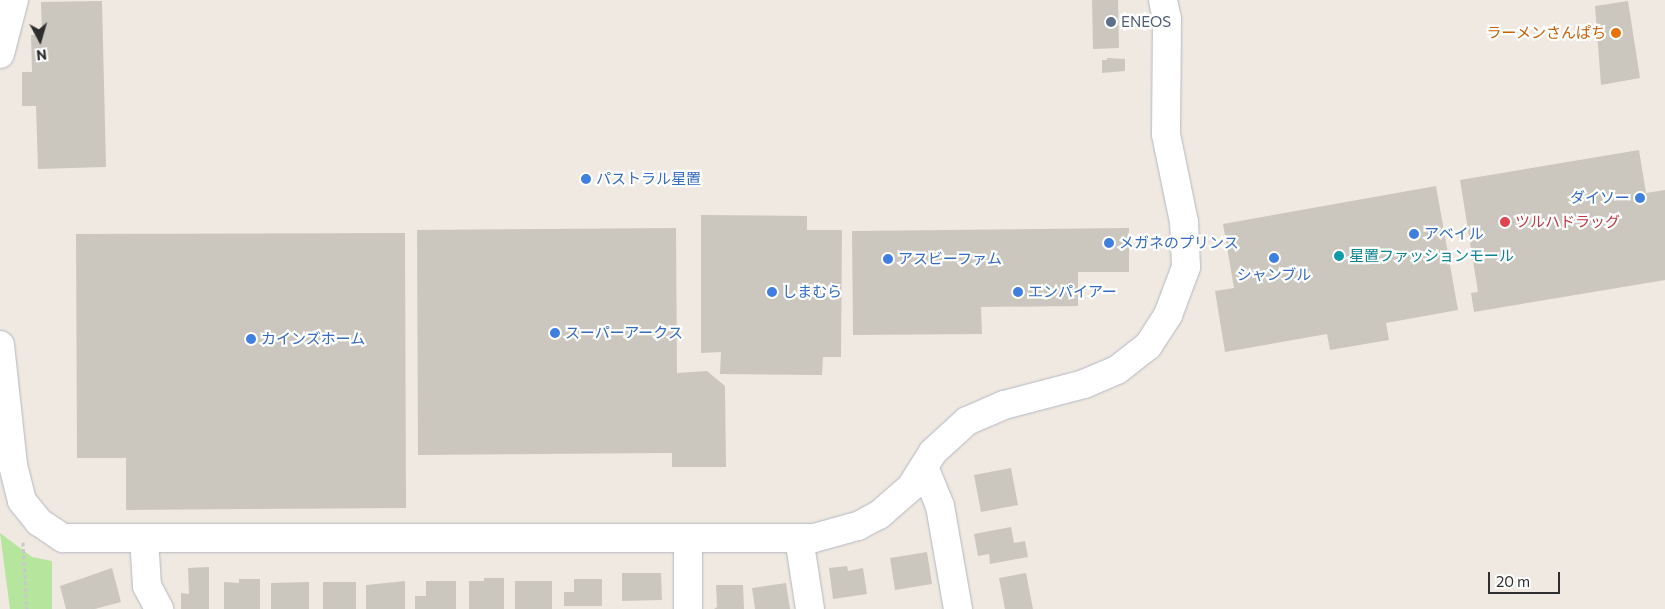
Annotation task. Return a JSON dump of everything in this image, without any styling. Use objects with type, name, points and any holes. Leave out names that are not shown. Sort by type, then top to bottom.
[{"type":"street","points":[[0,54],[14,0]]},
{"type":"street","points":[[0,345],[13,465],[22,501],[39,522],[63,538],[814,538],[849,528],[879,515],[911,487],[934,452],[967,421],[1004,405],[1084,384],[1117,370],[1148,346],[1168,315],[1186,267],[1184,222],[1166,134],[1166,20],[1163,0]]},
{"type":"street","points":[[924,467],[940,506],[958,609]]},
{"type":"street","points":[[144,538],[147,586],[159,609]]},
{"type":"street","points":[[688,538],[688,609]]},
{"type":"street","points":[[799,538],[810,609]]},
{"type":"path","points":[[23,536],[27,609]]},
{"type":"green space","points":[[0,533],[32,557],[52,561],[52,609],[10,609]]},
{"type":"building","points":[[1092,0],[1118,0],[1119,48],[1093,49]]},
{"type":"building","points":[[102,1],[106,167],[38,169],[36,106],[22,106],[22,72],[32,72],[31,35],[42,35],[41,2]]},
{"type":"building","points":[[1628,1],[1640,78],[1601,85],[1595,6]]},
{"type":"building","points":[[1107,58],[1125,59],[1125,71],[1102,73],[1102,60],[1107,60]]},
{"type":"building","points":[[1639,150],[1646,193],[1665,190],[1665,280],[1474,312],[1471,293],[1478,292],[1460,180]]},
{"type":"building","name":"星置ファッションモール","points":[[1436,186],[1458,310],[1386,323],[1389,340],[1330,350],[1327,334],[1225,352],[1215,291],[1234,288],[1223,224]]},
{"type":"building","points":[[701,215],[807,216],[807,230],[842,230],[841,357],[823,357],[822,375],[720,374],[721,352],[701,353]]},
{"type":"building","points":[[676,228],[677,373],[707,371],[725,386],[726,467],[672,467],[672,453],[418,455],[417,230]]},
{"type":"building","points":[[1129,228],[1129,272],[1078,272],[1078,306],[981,307],[982,334],[853,335],[852,231]]},
{"type":"building","points":[[405,233],[406,508],[126,510],[126,458],[77,458],[76,234]]},
{"type":"building","points":[[1011,468],[1018,505],[981,512],[974,475]]},
{"type":"building","points":[[1011,527],[1014,543],[1025,541],[1028,557],[990,564],[989,554],[978,556],[974,534]]},
{"type":"building","points":[[927,552],[932,584],[895,590],[890,558]]},
{"type":"building","points":[[847,566],[848,571],[863,568],[867,594],[833,599],[829,568]]},
{"type":"building","points":[[209,567],[209,609],[181,609],[181,593],[189,594],[188,568]]},
{"type":"building","points":[[112,568],[121,602],[95,609],[66,609],[60,586]]},
{"type":"building","points":[[622,573],[661,573],[662,600],[622,601]]},
{"type":"building","points":[[1026,573],[1033,609],[1005,609],[999,578]]},
{"type":"building","points":[[484,578],[504,578],[504,609],[469,609],[469,581],[484,581]]},
{"type":"building","points":[[239,579],[260,579],[260,609],[224,609],[224,582],[239,583]]},
{"type":"building","points":[[574,579],[602,579],[602,606],[564,606],[564,592],[574,592]]},
{"type":"building","points":[[405,581],[405,609],[366,609],[366,585]]},
{"type":"building","points":[[426,581],[456,581],[456,609],[415,609],[415,596],[426,596]]},
{"type":"building","points":[[515,581],[552,581],[552,609],[515,609]]},
{"type":"building","points":[[309,582],[309,609],[271,609],[271,583]]},
{"type":"building","points":[[323,582],[356,582],[356,609],[323,609]]},
{"type":"building","points":[[786,583],[790,609],[755,609],[752,588]]},
{"type":"building","points":[[716,585],[743,585],[744,609],[714,609],[717,607]]},
{"type":"place","name":"ENEOS","points":[[1111,22]]},
{"type":"place","name":"ラーメンさんぱち","points":[[1616,33]]},
{"type":"place","name":"パストラル星置","points":[[586,179]]},
{"type":"place","name":"ダイソー","points":[[1640,198]]},
{"type":"place","name":"ツルハドラッグ","points":[[1505,222]]},
{"type":"place","name":"アベイル","points":[[1414,234]]},
{"type":"place","name":"メガネのプリンス","points":[[1109,243]]},
{"type":"place","name":"星置ファッションモール","points":[[1339,256]]},
{"type":"place","name":"シャンブル","points":[[1274,258]]},
{"type":"place","name":"アスビーファム","points":[[888,259]]},
{"type":"place","name":"しまむら","points":[[772,292]]},
{"type":"place","name":"エンパイアー","points":[[1018,292]]},
{"type":"place","name":"スーパーアークス","points":[[555,333]]},
{"type":"place","name":"カインズホーム","points":[[251,339]]}]
